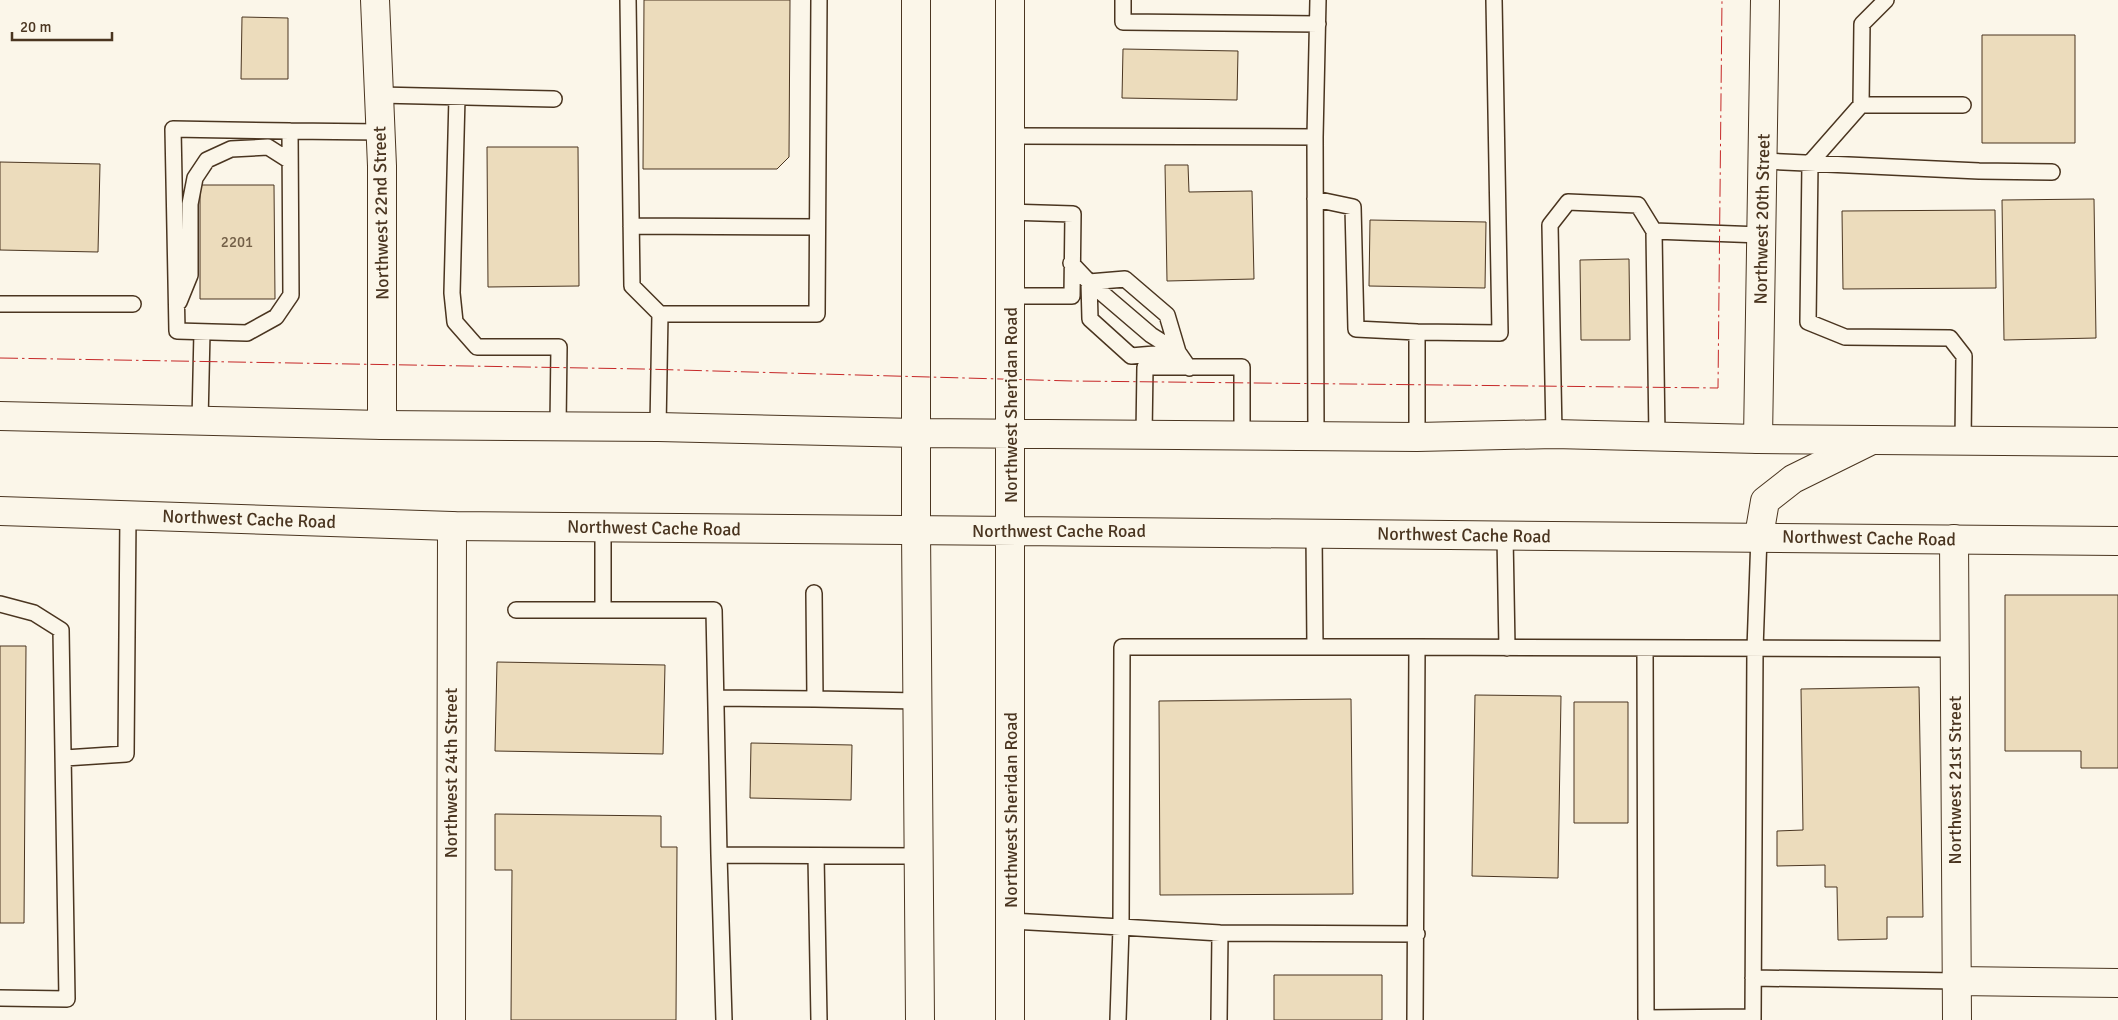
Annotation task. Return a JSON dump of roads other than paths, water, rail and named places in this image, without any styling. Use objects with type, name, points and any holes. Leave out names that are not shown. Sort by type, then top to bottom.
[{"type":"main road","name":"Northwest 22nd Street","points":[[375,0],[381,132],[382,425]]},
{"type":"main road","points":[[916,0],[916,530],[920,1020]]},
{"type":"main road","name":"Northwest Sheridan Road","points":[[1010,0],[1010,1020]]},
{"type":"main road","name":"Northwest 20th Street","points":[[1758,438],[1765,0]]},
{"type":"main road","points":[[0,416],[382,425],[658,427],[916,433],[1417,437],[1554,434],[2118,442]]},
{"type":"main road","points":[[1759,536],[1765,501],[1792,479],[1872,440]]},
{"type":"main road","name":"Northwest Cache Road","points":[[0,511],[452,526],[1505,536],[1759,536],[2118,541]]},
{"type":"main road","name":"Northwest 24th Street","points":[[451,1020],[452,526]]},
{"type":"main road","name":"Northwest 21st Street","points":[[1954,539],[1957,1020]]},
{"type":"main road","points":[[1957,981],[2118,983]]},
{"type":"lane","points":[[628,0],[632,286],[660,314],[817,314],[819,0]]},
{"type":"lane","points":[[1123,0],[1122,22],[1318,24]]},
{"type":"lane","points":[[1316,436],[1315,137],[1318,0]]},
{"type":"lane","points":[[1315,199],[1353,207],[1356,329],[1500,334],[1494,0]]},
{"type":"lane","points":[[1886,0],[1862,24],[1861,105],[1810,163],[1808,322],[1845,337],[1950,338],[1964,356],[1964,441]]},
{"type":"lane","points":[[379,95],[554,98]]},
{"type":"lane","points":[[457,97],[452,292],[455,322],[477,347],[558,347],[558,426]]},
{"type":"lane","points":[[1861,105],[1962,105]]},
{"type":"lane","points":[[290,131],[291,295],[276,317],[247,333],[177,331],[173,130],[290,131],[381,132]]},
{"type":"lane","points":[[1010,136],[1315,137]]},
{"type":"lane","points":[[177,308],[190,275],[190,204],[195,178],[207,160],[231,149],[268,147],[290,161]]},
{"type":"lane","points":[[1763,161],[1980,171],[2052,172]]},
{"type":"lane","points":[[1554,434],[1550,225],[1568,202],[1638,205],[1654,231],[1657,436]]},
{"type":"lane","points":[[1010,212],[1073,214],[1072,296],[1011,296]]},
{"type":"lane","points":[[631,226],[817,227]]},
{"type":"lane","points":[[1654,231],[1762,234]]},
{"type":"lane","points":[[1071,263],[1089,282],[1151,335],[1178,352]]},
{"type":"lane","points":[[1089,282],[1125,279],[1167,315],[1178,352],[1189,368]]},
{"type":"lane","points":[[1089,282],[1090,319],[1131,356],[1178,352]]},
{"type":"lane","points":[[0,304],[133,304]]},
{"type":"lane","points":[[658,427],[660,314]]},
{"type":"lane","points":[[200,421],[202,332]]},
{"type":"lane","points":[[1417,332],[1417,437]]},
{"type":"lane","points":[[1144,435],[1145,367],[1242,367],[1242,436]]},
{"type":"lane","points":[[64,758],[126,754],[128,515]]},
{"type":"lane","points":[[603,527],[603,610]]},
{"type":"lane","points":[[1314,533],[1315,648]]},
{"type":"lane","points":[[1505,536],[1507,648]]},
{"type":"lane","points":[[1645,649],[1646,1019],[1753,1018],[1755,649],[1759,536]]},
{"type":"lane","points":[[814,593],[815,700]]},
{"type":"lane","points":[[0,604],[34,613],[61,630],[67,999],[0,998]]},
{"type":"lane","points":[[516,610],[714,610],[724,1020]]},
{"type":"lane","points":[[1118,1020],[1121,927],[1122,648],[1954,649]]},
{"type":"lane","points":[[1415,1020],[1417,934],[1417,648]]},
{"type":"lane","points":[[716,698],[918,701]]},
{"type":"lane","points":[[719,855],[919,856]]},
{"type":"lane","points":[[816,856],[819,1020]]},
{"type":"lane","points":[[1011,921],[1220,933],[1417,934]]},
{"type":"lane","points":[[1219,1020],[1220,933]]},
{"type":"lane","points":[[1753,978],[1957,981]]}]
